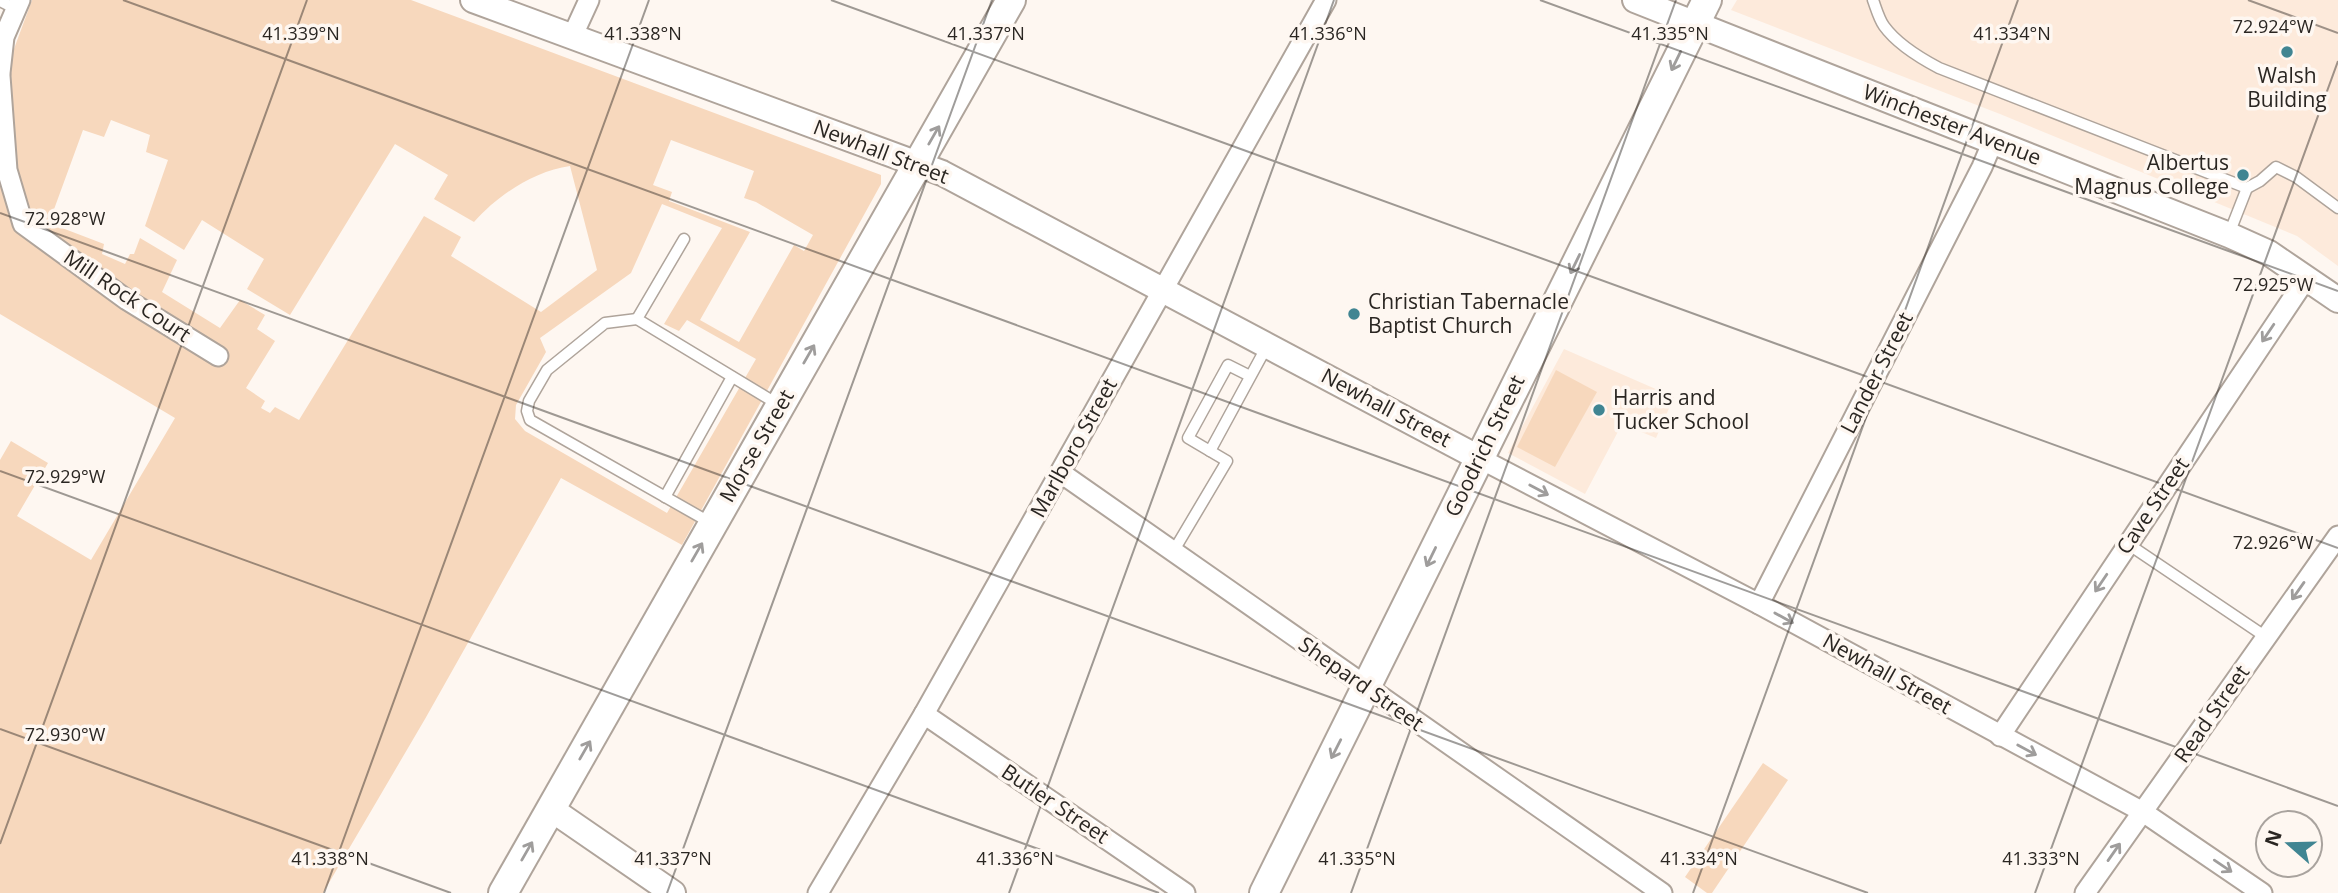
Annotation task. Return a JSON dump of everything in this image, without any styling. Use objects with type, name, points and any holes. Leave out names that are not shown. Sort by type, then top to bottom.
[{"type":"main road","name":"Morse Street","points":[[503,893],[1011,0]]},
{"type":"main road","name":"Goodrich Street","points":[[1264,893],[1701,12]]},
{"type":"street","name":"Newhall Street","points":[[473,0],[942,173],[1759,604],[2143,812],[2262,893]]},
{"type":"street","points":[[572,37],[589,0]]},
{"type":"street","name":"Marlboro Street","points":[[818,893],[924,714],[1326,0]]},
{"type":"street","name":"Winchester Avenue","points":[[1635,0],[1701,12],[1993,141],[2229,235],[2269,253],[2338,300]]},
{"type":"street","name":"Mill Rock Court","points":[[12,4],[4,37],[0,75],[7,170],[23,224],[127,300],[218,356]]},
{"type":"street","name":"Lander Street","points":[[1759,604],[1993,141]]},
{"type":"street","name":"Cave Street","points":[[2000,736],[2307,277]]},
{"type":"street","name":"Shepard Street","points":[[1061,473],[1662,893]]},
{"type":"street","name":"Read Street","points":[[2085,893],[2338,536]]},
{"type":"street","name":"Butler Street","points":[[924,714],[1185,893]]},
{"type":"street","points":[[551,809],[673,893]]},
{"type":"lane","points":[[1872,0],[1883,25],[1891,35],[1939,68],[2247,188]]},
{"type":"lane","points":[[2229,235],[2247,188],[2276,167],[2296,177],[2338,208]]},
{"type":"lane","points":[[637,319],[684,239]]},
{"type":"lane","points":[[712,524],[530,420],[527,411],[529,401],[547,370],[605,323],[637,319],[780,406]]},
{"type":"lane","points":[[1210,451],[1267,345]]},
{"type":"lane","points":[[1173,552],[1227,461],[1188,438],[1228,365],[1250,376]]},
{"type":"lane","points":[[665,497],[732,377]]},
{"type":"lane","points":[[2128,544],[2266,637]]},
{"type":"shaded area","points":[[32,0],[411,0],[881,175],[881,184],[682,545],[561,478],[323,893],[0,893],[0,460],[11,441],[48,463],[17,516],[91,560],[175,418],[0,314],[0,102],[8,101],[11,57]],"holes":[[[111,120],[150,135],[146,152],[168,160],[145,226],[184,250],[202,220],[264,259],[247,289],[290,315],[395,144],[448,175],[434,199],[474,222],[518,186],[543,173],[570,166],[597,270],[541,312],[451,256],[461,237],[424,216],[299,420],[275,407],[270,413],[261,408],[265,401],[246,388],[275,341],[257,329],[265,315],[240,300],[220,328],[162,292],[177,260],[140,238],[134,254],[130,254],[125,264],[102,254],[104,244],[49,223],[83,130],[104,137]],[[671,140],[754,171],[744,198],[756,202],[813,235],[804,251],[794,245],[739,342],[700,320],[750,232],[669,201],[672,192],[653,185]],[[662,204],[722,228],[664,324],[679,331],[687,320],[756,359],[667,513],[525,431],[515,419],[516,405],[546,352],[540,338],[631,273]]]},
{"type":"shaded area","name":"Albertus Magnus College","points":[[1737,0],[2338,0],[2338,266],[2297,236],[2000,114],[1731,10]]},
{"type":"shaded area","name":"Harris and Tucker School","points":[[1564,349],[1674,397],[1656,438],[1622,424],[1585,494],[1508,453]]},
{"type":"shaded area","points":[[1556,370],[1597,392],[1555,467],[1517,447]]},
{"type":"shaded area","points":[[1763,763],[1788,780],[1712,893],[1707,893],[1685,877]]},
{"type":"place","name":"Walsh Building","points":[[2287,52]]},
{"type":"place","name":"Albertus Magnus College","points":[[2243,175]]},
{"type":"place","name":"Christian Tabernacle Baptist Church","points":[[1354,314]]},
{"type":"place","name":"Harris and Tucker School","points":[[1599,410]]}]
